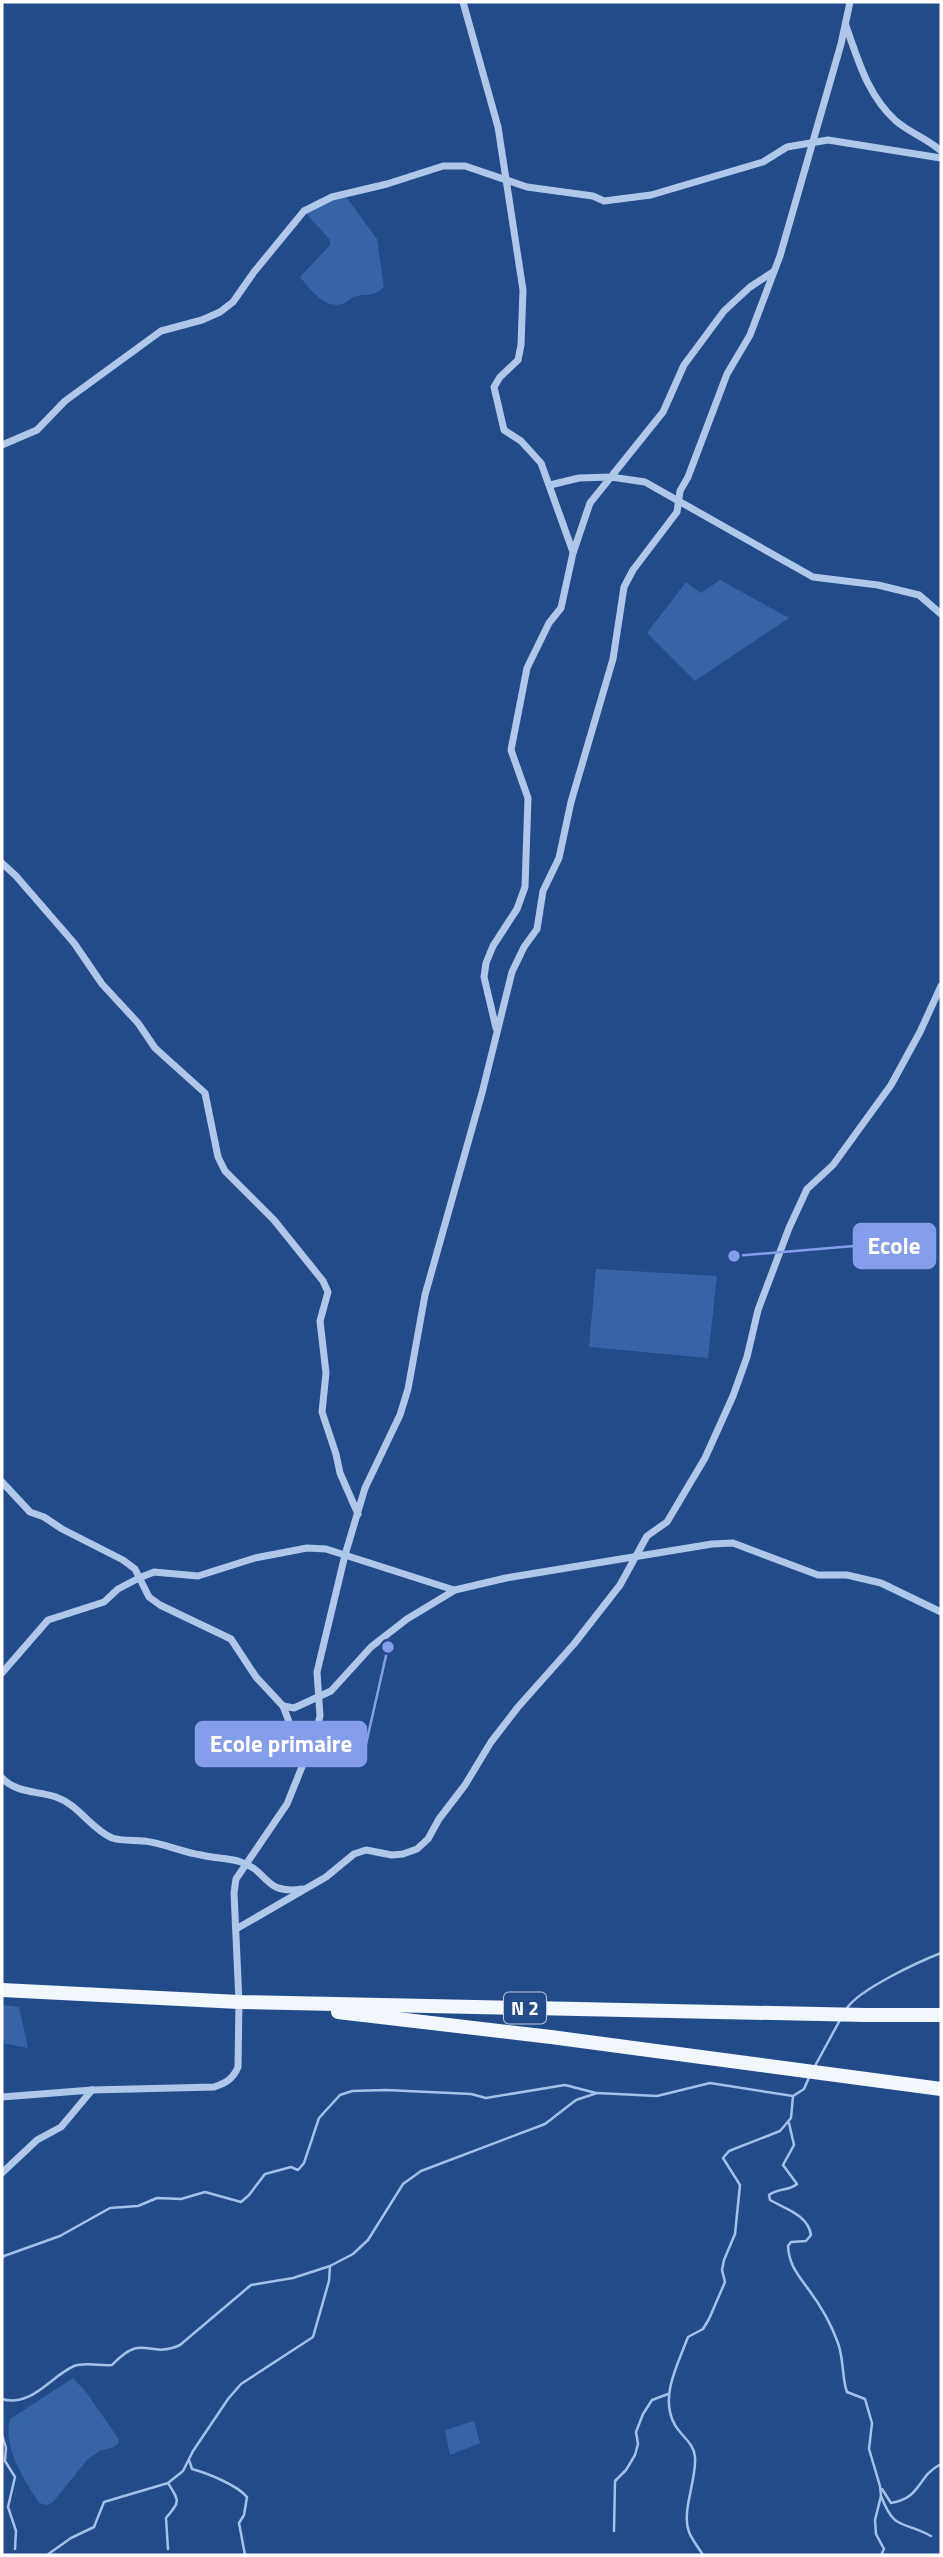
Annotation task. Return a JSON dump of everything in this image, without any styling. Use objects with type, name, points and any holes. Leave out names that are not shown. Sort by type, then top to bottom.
[{"type":"main road","name":"N 2","points":[[2,1990],[239,2002],[941,2015]]},
{"type":"main road","name":"N 2","points":[[239,2002],[489,2029],[941,2088]]},
{"type":"street","points":[[463,2],[498,127],[523,290],[518,360],[500,377],[494,387],[504,429],[521,441],[541,463],[573,553]]},
{"type":"street","points":[[2,2097],[92,2090],[214,2087],[226,2083],[234,2076],[238,2067],[239,2002],[234,1893],[236,1879],[281,1815],[316,1732],[320,1716],[317,1672],[345,1555],[365,1488],[400,1415],[408,1388],[425,1295],[512,972],[537,929],[543,891],[559,858],[571,802],[613,659],[624,587],[633,570],[677,512],[680,491],[688,477],[727,374],[750,335],[773,272],[813,142],[849,2]]},
{"type":"street","points":[[845,24],[865,80],[877,100],[897,121],[941,151]]},
{"type":"street","points":[[2,445],[37,430],[65,401],[161,331],[220,312],[233,302],[304,211],[332,197],[387,184],[443,166],[465,166],[527,187],[593,196],[604,201],[651,195],[764,162],[787,147],[828,140],[941,159]]},
{"type":"street","points":[[497,1032],[484,978],[493,946],[517,909],[525,887],[528,798],[511,750],[527,668],[549,623],[561,608],[573,553],[590,503],[663,412],[684,365],[724,311],[750,287],[773,272]]},
{"type":"street","points":[[550,485],[579,478],[611,477],[645,482],[813,577],[878,585],[919,595],[941,614]]},
{"type":"street","points":[[2,863],[74,943],[102,984],[138,1023],[155,1048],[205,1093],[218,1157],[225,1171],[274,1220],[323,1281],[328,1292],[320,1321],[326,1373],[322,1412],[340,1474],[358,1515]]},
{"type":"street","points":[[236,1929],[327,1877],[354,1854],[366,1850],[392,1855],[417,1849],[428,1839],[491,1742],[620,1585],[647,1536],[667,1521],[705,1458],[733,1396],[747,1357],[758,1310],[807,1189],[833,1165],[891,1085],[941,986]]},
{"type":"street","points":[[2,1482],[30,1512],[44,1517],[135,1569],[149,1597],[160,1605],[231,1639],[256,1677],[283,1706],[304,1762]]},
{"type":"street","points":[[283,1706],[294,1708],[331,1691],[371,1647],[407,1619],[455,1590],[506,1578],[733,1542],[818,1575],[847,1575],[881,1583],[941,1612]]},
{"type":"street","points":[[2,1673],[48,1620],[104,1602],[118,1589],[154,1573],[198,1576],[255,1558],[307,1548],[326,1549],[455,1590]]},
{"type":"street","points":[[2,1778],[20,1790],[56,1797],[72,1804],[114,1839],[146,1841],[246,1863],[275,1888],[284,1892],[306,1888]]},
{"type":"street","points":[[2,2173],[37,2140],[61,2127],[92,2090]]},
{"type":"shaded area","points":[[344,194],[377,239],[384,287],[380,291],[354,297],[338,305],[319,298],[300,277],[330,245],[330,240],[304,211]]},
{"type":"shaded area","points":[[720,580],[789,618],[695,681],[647,633],[686,582],[701,593]]},
{"type":"shaded area","points":[[596,1269],[717,1276],[708,1358],[589,1347]]},
{"type":"shaded area","points":[[2,2005],[19,2007],[28,2048],[2,2043]]},
{"type":"shaded area","points":[[73,2378],[86,2392],[119,2443],[87,2460],[53,2502],[47,2505],[39,2503],[16,2463],[9,2440],[10,2419]]},
{"type":"shaded area","points":[[474,2421],[480,2443],[450,2455],[445,2430]]},
{"type":"waterway","points":[[847,2008],[876,1985],[941,1953]]},
{"type":"waterway","points":[[815,2066],[840,2020]]},
{"type":"waterway","points":[[2,2399],[12,2401],[31,2395],[74,2366],[112,2365],[131,2350],[160,2350],[180,2345],[251,2285],[293,2278],[330,2266],[353,2254],[368,2240],[403,2184],[421,2171],[545,2124],[576,2100],[597,2093],[657,2096],[710,2083],[793,2096],[804,2089],[810,2075]]},
{"type":"waterway","points":[[2,2259],[60,2236],[110,2208],[138,2206],[157,2198],[181,2199],[205,2192],[241,2202],[265,2174],[291,2167],[298,2170],[304,2163],[319,2118],[340,2095],[352,2091],[471,2094],[486,2098],[565,2085],[596,2093]]},
{"type":"waterway","points":[[703,2555],[690,2535],[687,2524],[695,2466],[694,2452],[675,2425],[671,2415],[669,2392],[688,2337],[703,2329],[725,2282],[722,2270],[735,2234],[740,2185],[723,2158],[729,2151],[780,2131],[791,2118],[793,2096]]},
{"type":"waterway","points":[[789,2123],[794,2145],[783,2165],[797,2184],[772,2193],[769,2195],[770,2200],[795,2213],[809,2228],[811,2235],[806,2241],[791,2242],[788,2246],[790,2259],[835,2336],[840,2349],[847,2392],[865,2399],[872,2423],[869,2449],[880,2486],[881,2496],[875,2520],[876,2534],[884,2549],[881,2555]]},
{"type":"waterway","points":[[47,2555],[71,2538],[94,2527],[104,2502],[168,2483],[183,2471],[193,2451],[241,2384],[313,2337],[329,2281],[330,2266]]},
{"type":"waterway","points":[[614,2531],[615,2481],[635,2455],[638,2444],[636,2432],[643,2414],[652,2400],[668,2394]]},
{"type":"waterway","points":[[2,2435],[6,2448],[5,2461],[15,2477],[8,2507],[16,2531],[15,2549]]},
{"type":"waterway","points":[[189,2460],[192,2469],[229,2484],[247,2497],[244,2515],[239,2523],[245,2555]]},
{"type":"waterway","points":[[882,2489],[891,2503],[901,2500],[909,2496],[927,2475],[941,2464]]},
{"type":"waterway","points":[[168,2483],[177,2501],[166,2518],[168,2549]]},
{"type":"waterway","points":[[881,2496],[895,2520],[931,2536]]},
{"type":"place","name":"Ecole","points":[[734,1256]]},
{"type":"place","name":"Ecole primaire","points":[[388,1647]]}]
